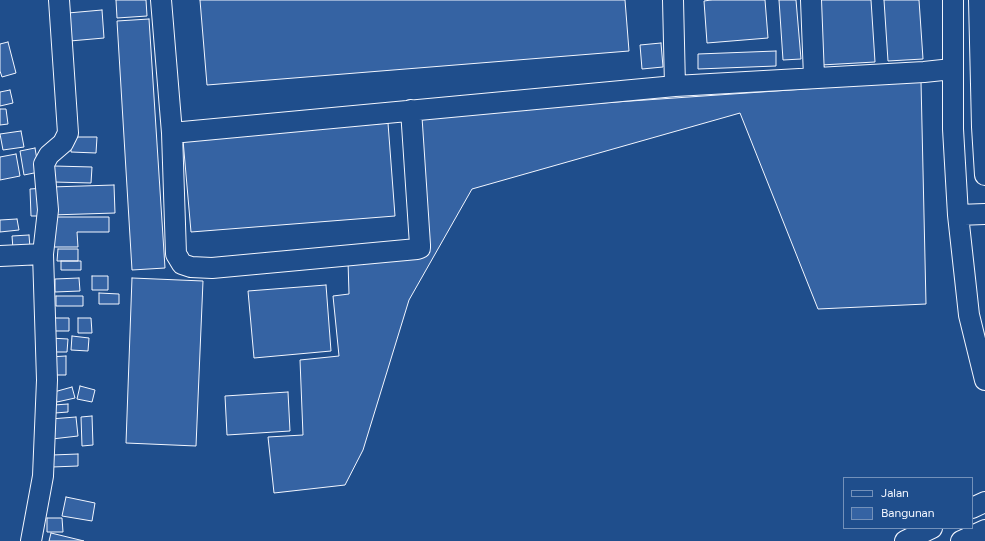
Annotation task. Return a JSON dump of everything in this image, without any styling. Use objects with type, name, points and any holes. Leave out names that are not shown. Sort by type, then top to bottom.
[{"type":"street","points":[[31,541],[43,476],[47,380],[43,254],[48,210],[44,164],[49,155],[63,144],[68,133],[58,0]]},
{"type":"street","points":[[161,0],[172,132],[176,254],[182,264],[191,267],[212,268],[420,248],[411,110]]},
{"type":"street","points":[[673,0],[675,86]]},
{"type":"street","points":[[810,0],[814,77]]},
{"type":"street","points":[[953,0],[953,129],[958,215],[968,315],[985,380]]},
{"type":"street","points":[[979,0],[982,127],[985,175]]},
{"type":"street","points":[[172,132],[675,86],[924,72],[952,69]]},
{"type":"street","points":[[958,215],[985,214]]},
{"type":"street","points":[[0,256],[43,254]]},
{"type":"street","points":[[973,508],[985,502]]},
{"type":"street","points":[[905,541],[930,529]]},
{"type":"street","points":[[961,541],[985,530]]},
{"type":"building","points":[[116,0],[146,0],[147,16],[117,18]]},
{"type":"building","points":[[200,0],[625,0],[629,51],[207,85]]},
{"type":"building","points":[[765,0],[768,38],[707,43],[704,1]]},
{"type":"building","points":[[779,0],[796,0],[801,59],[783,60]]},
{"type":"building","points":[[818,0],[871,0],[875,62],[821,65]]},
{"type":"building","points":[[884,0],[919,0],[923,59],[888,61]]},
{"type":"building","points":[[102,10],[104,38],[70,41],[68,13]]},
{"type":"building","points":[[149,19],[165,268],[132,270],[117,21]]},
{"type":"building","points":[[8,42],[16,73],[2,77],[0,71],[0,44]]},
{"type":"building","points":[[661,43],[663,67],[642,69],[640,45]]},
{"type":"building","points":[[776,51],[776,66],[698,69],[698,54]]},
{"type":"building","points":[[921,81],[926,304],[818,309],[740,113],[472,189],[409,300],[363,450],[345,485],[274,493],[268,437],[303,435],[300,360],[339,356],[333,296],[349,294],[348,261],[423,253],[413,116]]},
{"type":"building","points":[[10,90],[13,103],[0,106],[0,92]]},
{"type":"building","points":[[0,109],[6,109],[8,124],[0,125]]},
{"type":"building","points":[[388,123],[395,216],[191,232],[183,140]]},
{"type":"building","points":[[21,131],[24,147],[3,150],[0,134]]},
{"type":"building","points":[[71,137],[97,137],[96,153],[71,152]]},
{"type":"building","points":[[35,148],[39,172],[24,175],[20,151]]},
{"type":"building","points":[[16,154],[20,176],[0,180],[0,157]]},
{"type":"building","points":[[54,166],[92,167],[91,183],[54,182]]},
{"type":"building","points":[[114,185],[115,213],[51,215],[51,187]]},
{"type":"building","points":[[45,188],[46,216],[31,216],[30,189]]},
{"type":"building","points":[[47,217],[109,217],[109,232],[77,232],[78,247],[47,247]]},
{"type":"building","points":[[17,219],[19,230],[0,232],[0,220]]},
{"type":"building","points":[[29,235],[30,248],[13,249],[12,236]]},
{"type":"building","points":[[58,249],[78,249],[78,261],[57,261]]},
{"type":"building","points":[[61,261],[81,261],[81,270],[61,270]]},
{"type":"building","points":[[92,276],[108,276],[108,290],[92,290]]},
{"type":"building","points":[[79,278],[80,291],[55,292],[55,279]]},
{"type":"building","points":[[132,278],[203,281],[196,446],[126,443]]},
{"type":"building","points":[[326,285],[331,351],[254,358],[248,291]]},
{"type":"building","points":[[99,293],[119,294],[119,304],[99,304]]},
{"type":"building","points":[[56,296],[83,296],[83,306],[56,306]]},
{"type":"building","points":[[51,318],[69,318],[69,331],[51,331]]},
{"type":"building","points":[[78,318],[91,318],[92,333],[78,333]]},
{"type":"building","points":[[72,336],[89,338],[88,351],[71,350]]},
{"type":"building","points":[[50,338],[68,339],[67,352],[49,352]]},
{"type":"building","points":[[66,356],[66,375],[48,375],[48,357]]},
{"type":"building","points":[[80,386],[95,390],[92,402],[77,399]]},
{"type":"building","points":[[72,387],[75,398],[57,402],[54,392]]},
{"type":"building","points":[[288,392],[290,431],[227,435],[225,396]]},
{"type":"building","points":[[68,404],[68,412],[55,413],[54,405]]},
{"type":"building","points":[[92,416],[93,445],[82,446],[81,417]]},
{"type":"building","points":[[76,417],[78,436],[52,439],[50,419]]},
{"type":"building","points":[[78,454],[78,466],[52,467],[52,455]]},
{"type":"building","points":[[66,497],[95,503],[92,521],[62,516]]},
{"type":"building","points":[[47,518],[62,518],[63,532],[47,532]]},
{"type":"building","points":[[51,533],[84,541],[49,541]]}]
